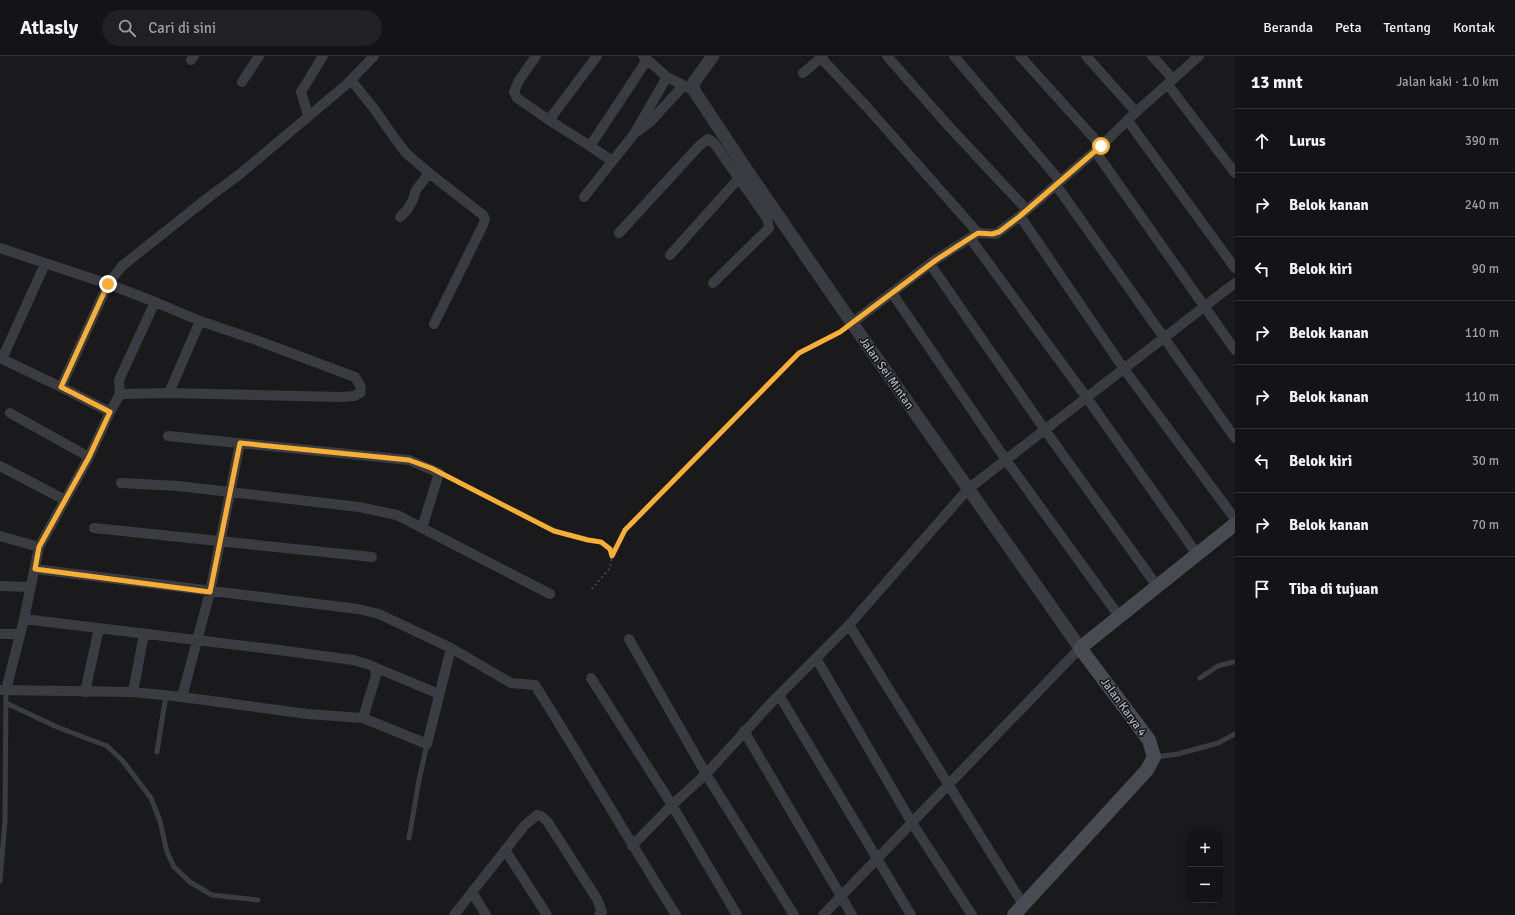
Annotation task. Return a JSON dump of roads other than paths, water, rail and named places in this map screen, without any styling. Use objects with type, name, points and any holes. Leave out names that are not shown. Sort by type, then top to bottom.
[{"type":"main road","points":[[1080,648],[1235,524]]},
{"type":"main road","name":"Jalan Karya 4","points":[[1080,648],[1148,740],[1154,757]]},
{"type":"main road","points":[[1019,910],[1147,770],[1154,757]]},
{"type":"street","points":[[242,82],[259,56]]},
{"type":"street","points":[[308,115],[301,92],[323,56]]},
{"type":"street","points":[[61,387],[108,284],[122,266],[240,174],[351,80],[374,56]]},
{"type":"street","points":[[536,56],[518,82],[514,92],[517,98],[612,161]]},
{"type":"street","points":[[549,120],[597,56]]},
{"type":"street","points":[[634,134],[650,122],[688,88],[713,56]]},
{"type":"street","points":[[887,56],[1024,213],[1124,369],[1235,520]]},
{"type":"street","points":[[954,56],[1058,183],[1164,339],[1235,438]]},
{"type":"street","points":[[1020,56],[1098,149],[1235,350]]},
{"type":"street","points":[[1086,56],[1136,112]]},
{"type":"street","points":[[1152,56],[1235,173]]},
{"type":"street","points":[[852,323],[930,264],[974,236],[996,234],[1024,213],[1098,149],[1136,112],[1199,56]]},
{"type":"street","points":[[803,73],[822,57],[866,106],[974,236],[1197,554]]},
{"type":"street","points":[[590,146],[645,58],[667,76],[688,88]]},
{"type":"street","points":[[584,197],[634,134],[667,76]]},
{"type":"street","points":[[351,80],[406,153],[483,215],[483,225],[434,324]]},
{"type":"street","name":"Jalan Sei Mintan","points":[[688,88],[743,175],[852,323],[1080,648]]},
{"type":"street","points":[[1128,121],[1235,268]]},
{"type":"street","points":[[619,233],[699,146],[708,139],[714,143],[743,175],[766,218],[769,228],[713,283]]},
{"type":"street","points":[[400,217],[407,210],[413,200],[416,190],[429,173]]},
{"type":"street","points":[[670,255],[743,175]]},
{"type":"street","points":[[0,248],[108,284],[156,302],[200,321],[355,377],[361,387],[360,393],[354,396],[343,397],[169,393],[120,394]]},
{"type":"street","points":[[45,264],[1,359],[110,412]]},
{"type":"street","points":[[930,264],[1045,430],[1157,586]]},
{"type":"street","points":[[632,846],[672,805],[706,774],[744,731],[849,625],[968,489],[1205,308],[1235,283]]},
{"type":"street","points":[[892,293],[1006,460],[1119,616]]},
{"type":"street","points":[[156,302],[119,380],[120,394],[89,457],[39,547],[24,619],[3,690],[133,692],[307,714],[363,718],[427,744],[451,648]]},
{"type":"street","points":[[169,393],[200,321]]},
{"type":"street","points":[[10,413],[89,457]]},
{"type":"street","points":[[168,436],[409,460],[439,473],[422,528]]},
{"type":"street","points":[[182,697],[210,592],[240,443]]},
{"type":"street","points":[[0,466],[65,500]]},
{"type":"street","points":[[121,483],[178,486],[359,506],[397,515],[550,594]]},
{"type":"street","points":[[94,528],[372,558]]},
{"type":"street","points":[[0,536],[39,547]]},
{"type":"street","points":[[35,569],[210,592],[358,609],[379,614],[451,648],[511,683],[535,686],[585,764],[632,846],[676,915]]},
{"type":"street","points":[[0,586],[31,587]]},
{"type":"street","points":[[24,619],[353,660],[440,694]]},
{"type":"street","points":[[849,625],[948,785],[1019,910]]},
{"type":"street","points":[[85,692],[99,628]]},
{"type":"street","points":[[0,634],[19,634]]},
{"type":"street","points":[[133,692],[144,634]]},
{"type":"street","points":[[629,639],[706,774],[794,915]]},
{"type":"street","points":[[823,915],[1080,648]]},
{"type":"street","points":[[816,658],[912,823],[972,915]]},
{"type":"street","points":[[363,718],[375,683],[376,672],[374,668]]},
{"type":"street","points":[[591,678],[672,805],[736,915]]},
{"type":"street","points":[[779,695],[876,860],[911,915]]},
{"type":"street","points":[[744,731],[852,915]]},
{"type":"street","points":[[454,915],[505,850],[532,818],[536,816],[541,816],[547,821],[597,899],[602,914]]},
{"type":"street","points":[[505,850],[547,915]]},
{"type":"street","points":[[472,892],[486,915]]},
{"type":"lane","points":[[1200,678],[1218,666],[1235,662]]},
{"type":"lane","points":[[0,881],[6,821],[6,703],[3,690]]},
{"type":"lane","points":[[158,752],[166,695]]},
{"type":"lane","points":[[6,703],[57,727],[107,746],[122,760],[151,798],[160,821],[167,852],[174,867],[190,882],[212,895],[258,900]]},
{"type":"lane","points":[[1154,757],[1178,754],[1218,743],[1235,734]]},
{"type":"lane","points":[[409,838],[418,780],[427,744]]}]
